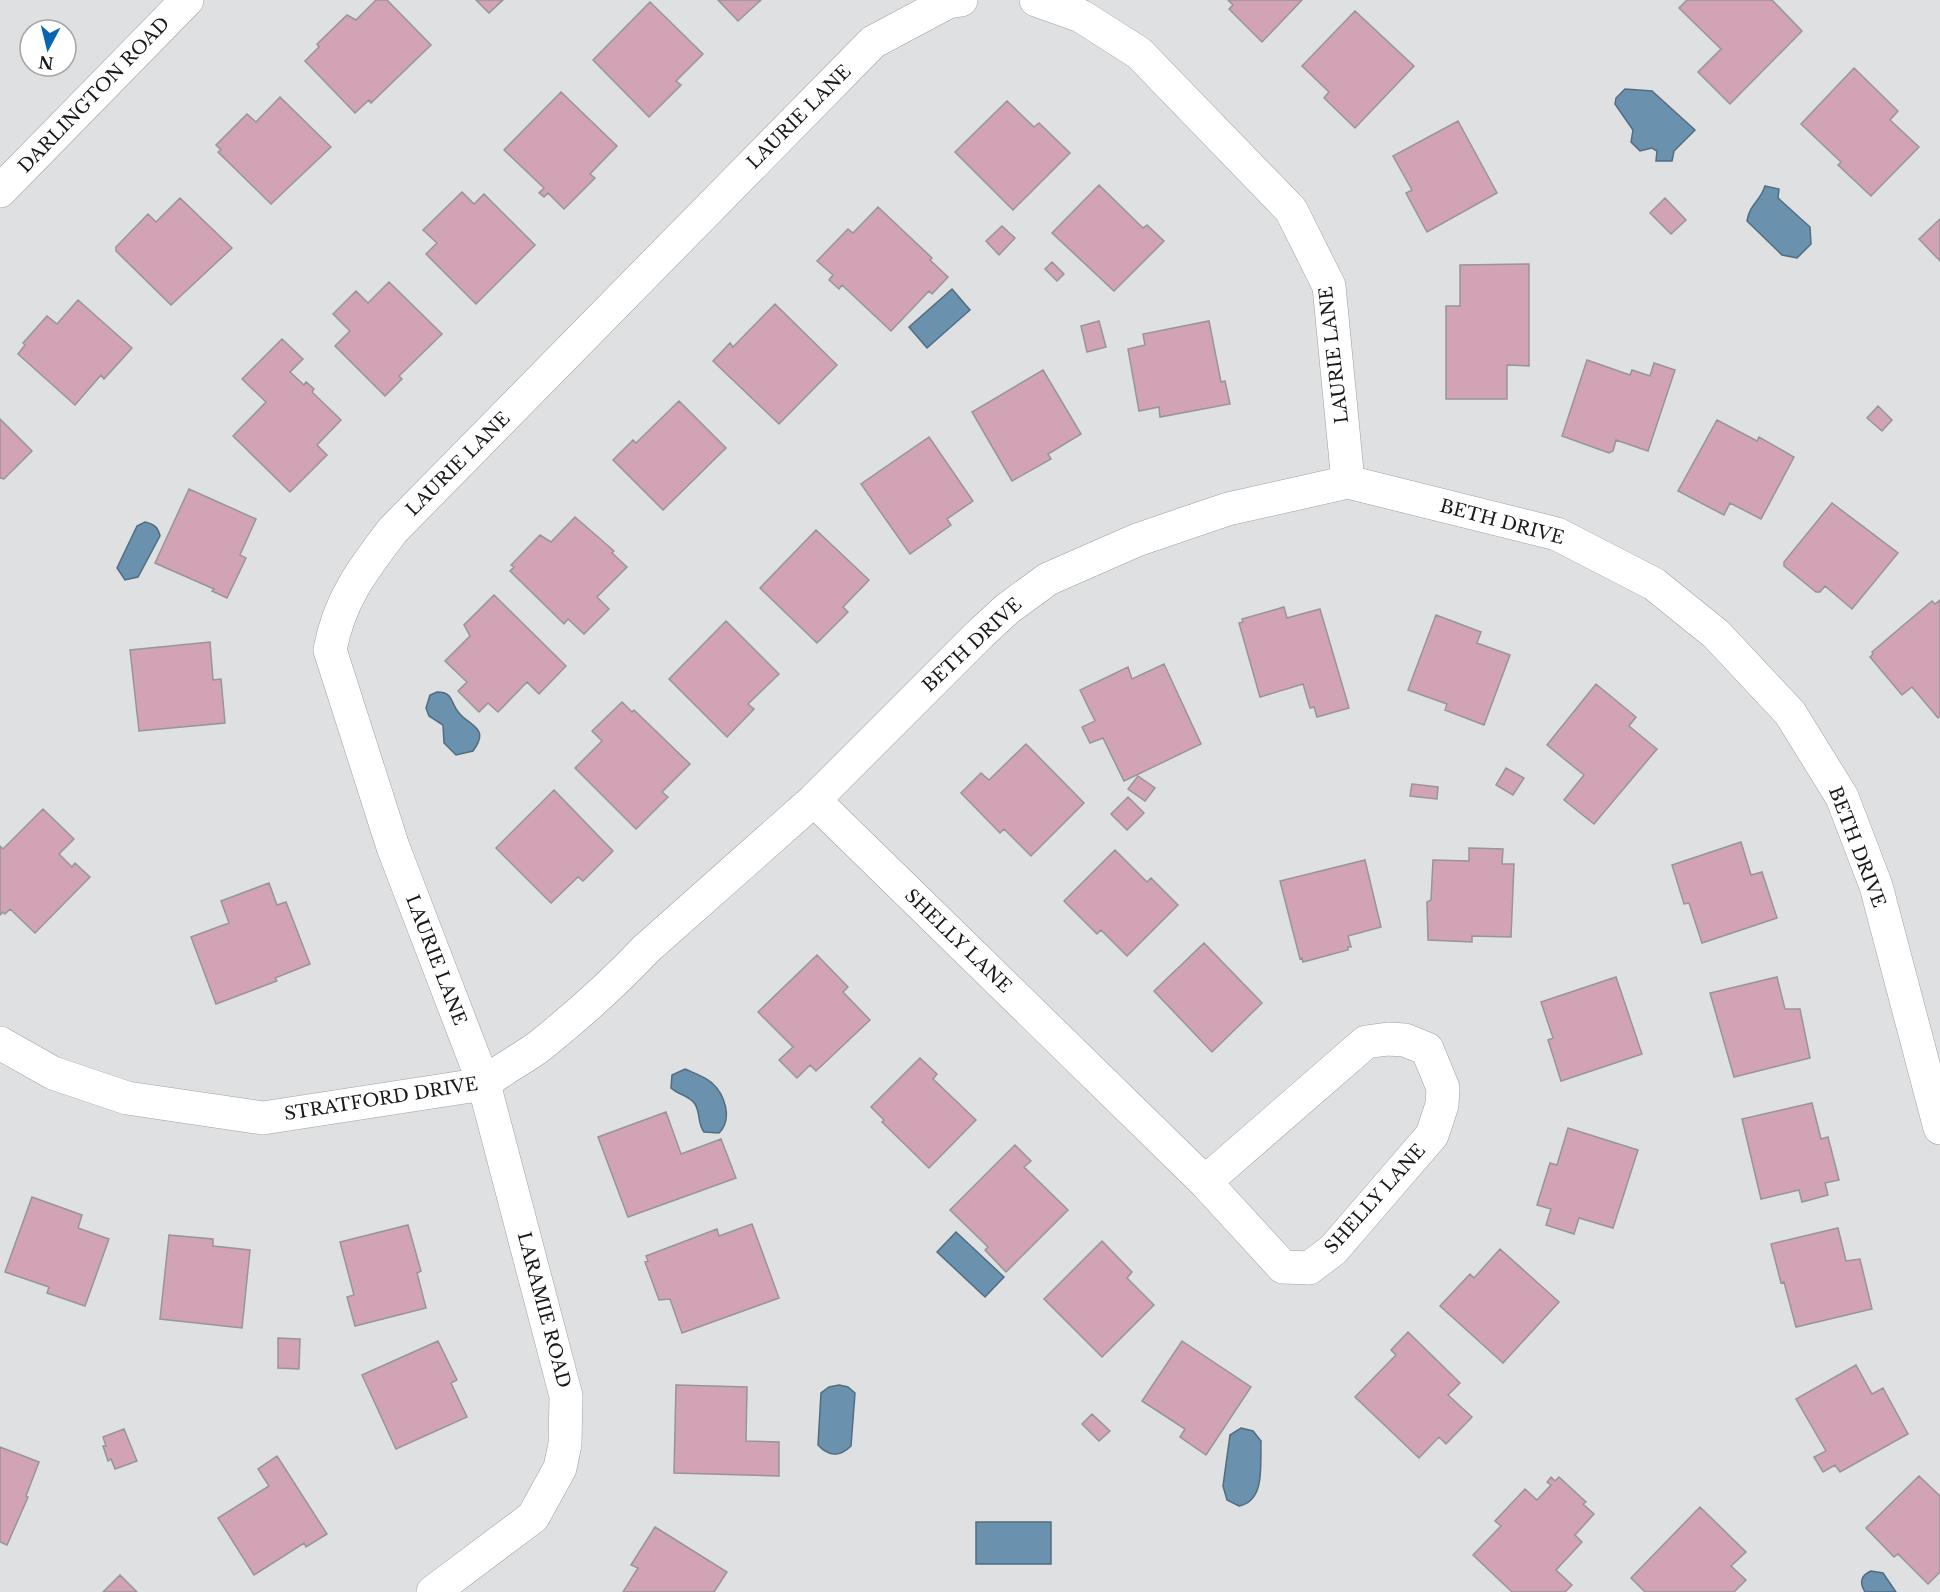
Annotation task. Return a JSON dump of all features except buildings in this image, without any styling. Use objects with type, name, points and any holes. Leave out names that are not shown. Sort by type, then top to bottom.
[{"type":"street","name":"DARLINGTON ROAD","points":[[0,191],[187,0]]},
{"type":"street","name":"LAURIE LANE","points":[[484,1084],[393,847],[330,650],[335,622],[356,578],[393,530],[873,42],[948,2],[962,0]]},
{"type":"street","name":"LAURIE LANE","points":[[1036,0],[1081,16],[1139,53],[1291,210],[1329,286],[1347,482]]},
{"type":"street","name":"BETH DRIVE","points":[[814,800],[1007,609],[1048,579],[1137,540],[1228,509],[1347,482],[1557,534],[1645,579],[1716,634],[1790,713],[1842,797],[1876,886],[1940,1128]]},
{"type":"street","name":"STRATFORD DRIVE","points":[[0,1043],[53,1073],[127,1098],[263,1118],[484,1084],[500,1070],[539,1047],[621,976],[646,949],[814,800]]},
{"type":"street","name":"SHELLY LANE","points":[[814,800],[1205,1182],[1283,1267],[1309,1268],[1334,1250],[1432,1135],[1442,1106],[1443,1088],[1427,1049],[1405,1040],[1366,1042],[1205,1182]]},
{"type":"street","name":"LARAMIE ROAD","points":[[433,1592],[533,1517],[560,1468],[565,1444],[566,1396],[484,1084]]},
{"type":"water","points":[[1625,89],[1652,91],[1695,130],[1674,151],[1672,161],[1656,161],[1657,151],[1652,148],[1640,151],[1631,142],[1633,130],[1615,104],[1616,98]]},
{"type":"water","points":[[1765,186],[1779,189],[1778,198],[1810,227],[1811,244],[1797,258],[1782,255],[1747,221],[1750,210]]},
{"type":"water","points":[[952,289],[970,310],[927,348],[909,327]]},
{"type":"water","points":[[145,522],[155,526],[160,536],[138,577],[125,580],[117,568],[137,526]]},
{"type":"water","points":[[437,692],[449,696],[459,713],[477,729],[480,737],[473,751],[456,755],[444,743],[443,725],[429,716],[426,708],[430,695]]},
{"type":"water","points":[[685,1069],[711,1082],[720,1093],[726,1107],[726,1121],[719,1133],[704,1132],[695,1104],[671,1088],[672,1075]]},
{"type":"water","points":[[956,1232],[1004,1277],[985,1297],[937,1252]]},
{"type":"water","points":[[839,1385],[848,1387],[855,1393],[851,1446],[839,1454],[834,1454],[826,1452],[818,1445],[821,1393],[829,1387]]},
{"type":"water","points":[[1241,1428],[1253,1431],[1261,1441],[1261,1470],[1258,1489],[1254,1497],[1248,1503],[1239,1506],[1227,1500],[1223,1486],[1230,1435]]},
{"type":"water","points":[[976,1522],[1051,1522],[1051,1564],[976,1564]]},
{"type":"water","points":[[1871,1571],[1883,1573],[1896,1592],[1865,1592],[1862,1580]]}]
